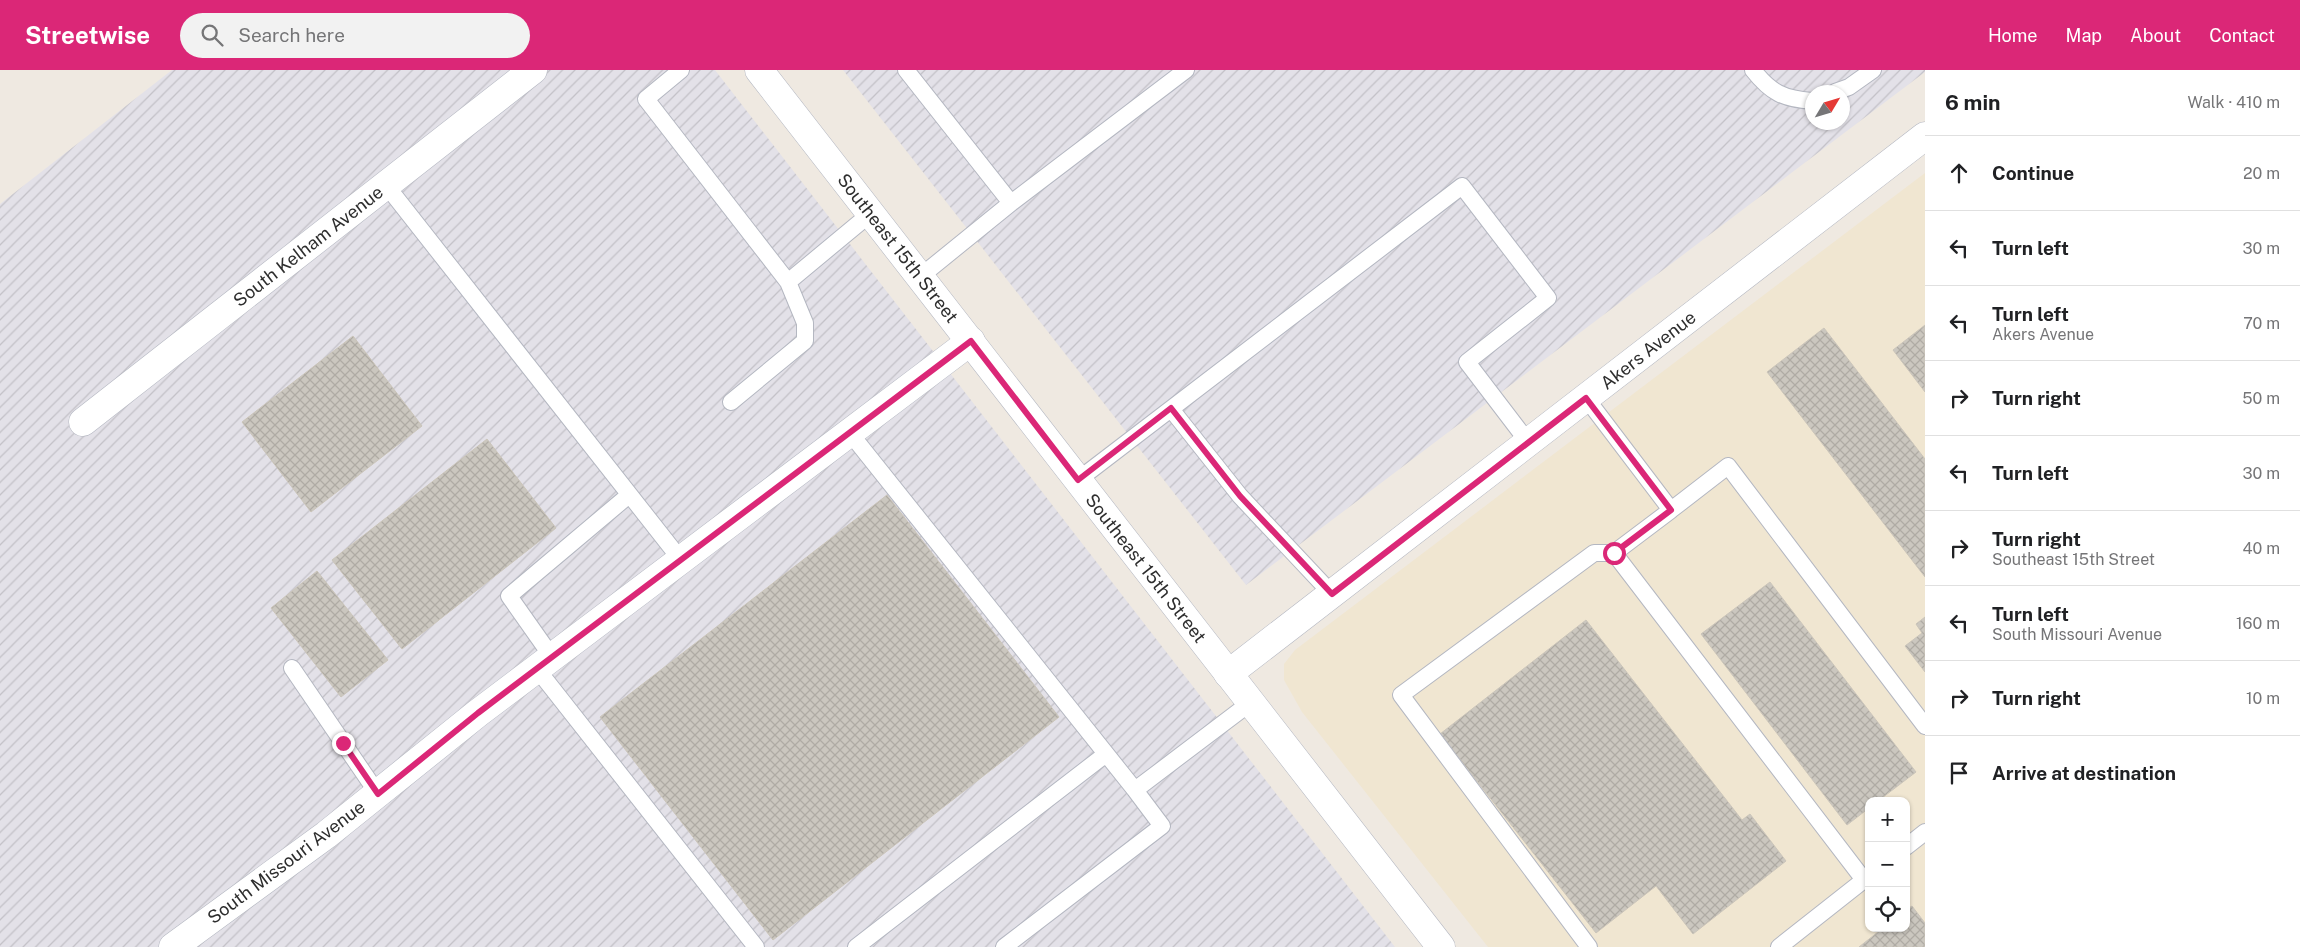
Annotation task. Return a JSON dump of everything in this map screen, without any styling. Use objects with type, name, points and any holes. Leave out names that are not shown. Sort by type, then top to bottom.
[{"type":"street","name":"South Kelham Avenue","points":[[83,422],[533,70]]},
{"type":"street","name":"Southeast 15th Street","points":[[759,70],[1441,947]]},
{"type":"street","name":"Akers Avenue","points":[[1228,674],[1925,136]]},
{"type":"street","name":"South Missouri Avenue","points":[[173,947],[326,835],[545,663],[971,341]]},
{"type":"lane","points":[[681,70],[646,99],[788,282],[805,323],[805,341],[731,402]]},
{"type":"lane","points":[[906,70],[1011,203]]},
{"type":"lane","points":[[920,276],[1011,203],[1186,70]]},
{"type":"lane","points":[[1754,70],[1767,87],[1793,100],[1805,101]]},
{"type":"lane","points":[[1850,86],[1873,70]]},
{"type":"lane","points":[[386,185],[681,560]]},
{"type":"lane","points":[[1078,480],[1462,186],[1548,298],[1467,362],[1528,442]]},
{"type":"lane","points":[[788,282],[870,214]]},
{"type":"lane","points":[[1586,398],[1671,510]]},
{"type":"lane","points":[[1171,408],[1240,496],[1332,594]]},
{"type":"lane","points":[[850,432],[1162,826],[1004,947]]},
{"type":"lane","points":[[1589,947],[1401,695],[1594,553],[1614,553],[1728,466],[1925,726]]},
{"type":"lane","points":[[630,495],[509,596],[545,663],[756,947]]},
{"type":"lane","points":[[1614,553],[1865,877]]},
{"type":"lane","points":[[292,668],[378,794]]},
{"type":"lane","points":[[1135,790],[1250,703]]},
{"type":"lane","points":[[856,947],[1106,754]]},
{"type":"lane","points":[[1910,844],[1925,832]]},
{"type":"lane","points":[[1778,947],[1865,879]]},
{"type":"shaded area","points":[[172,70],[715,70],[1395,947],[0,947],[0,204]]},
{"type":"shaded area","points":[[843,70],[1925,70],[1925,72],[1850,129],[1850,85],[1805,85],[1805,130],[1848,130],[1246,585]]},
{"type":"shaded area","points":[[1925,173],[1925,947],[1488,947],[1302,712],[1284,680],[1284,664],[1295,650]]},
{"type":"building","points":[[1925,325],[1925,392],[1893,350]]},
{"type":"building","points":[[1824,328],[1925,459],[1925,577],[1767,372]]},
{"type":"building","points":[[353,336],[422,426],[311,512],[242,422]]},
{"type":"building","points":[[487,439],[556,528],[402,649],[332,560]]},
{"type":"building","points":[[887,495],[1059,717],[773,940],[600,717]]},
{"type":"building","points":[[317,571],[388,660],[341,697],[271,608]]},
{"type":"building","points":[[1770,582],[1916,772],[1883,797],[1865,797],[1865,811],[1847,825],[1701,634]]},
{"type":"building","points":[[1925,617],[1925,672],[1905,646],[1922,633],[1916,624]]},
{"type":"building","points":[[1586,620],[1742,820],[1750,814],[1786,861],[1693,934],[1656,886],[1596,933],[1440,734]]},
{"type":"building","points":[[1912,906],[1925,923],[1925,947],[1859,947],[1878,932],[1910,932],[1910,907]]},
{"type":"route","points":[[343,743],[378,794],[478,713],[971,341],[1078,480],[1171,408],[1240,496],[1332,594],[1586,398],[1671,510],[1614,553]]}]
